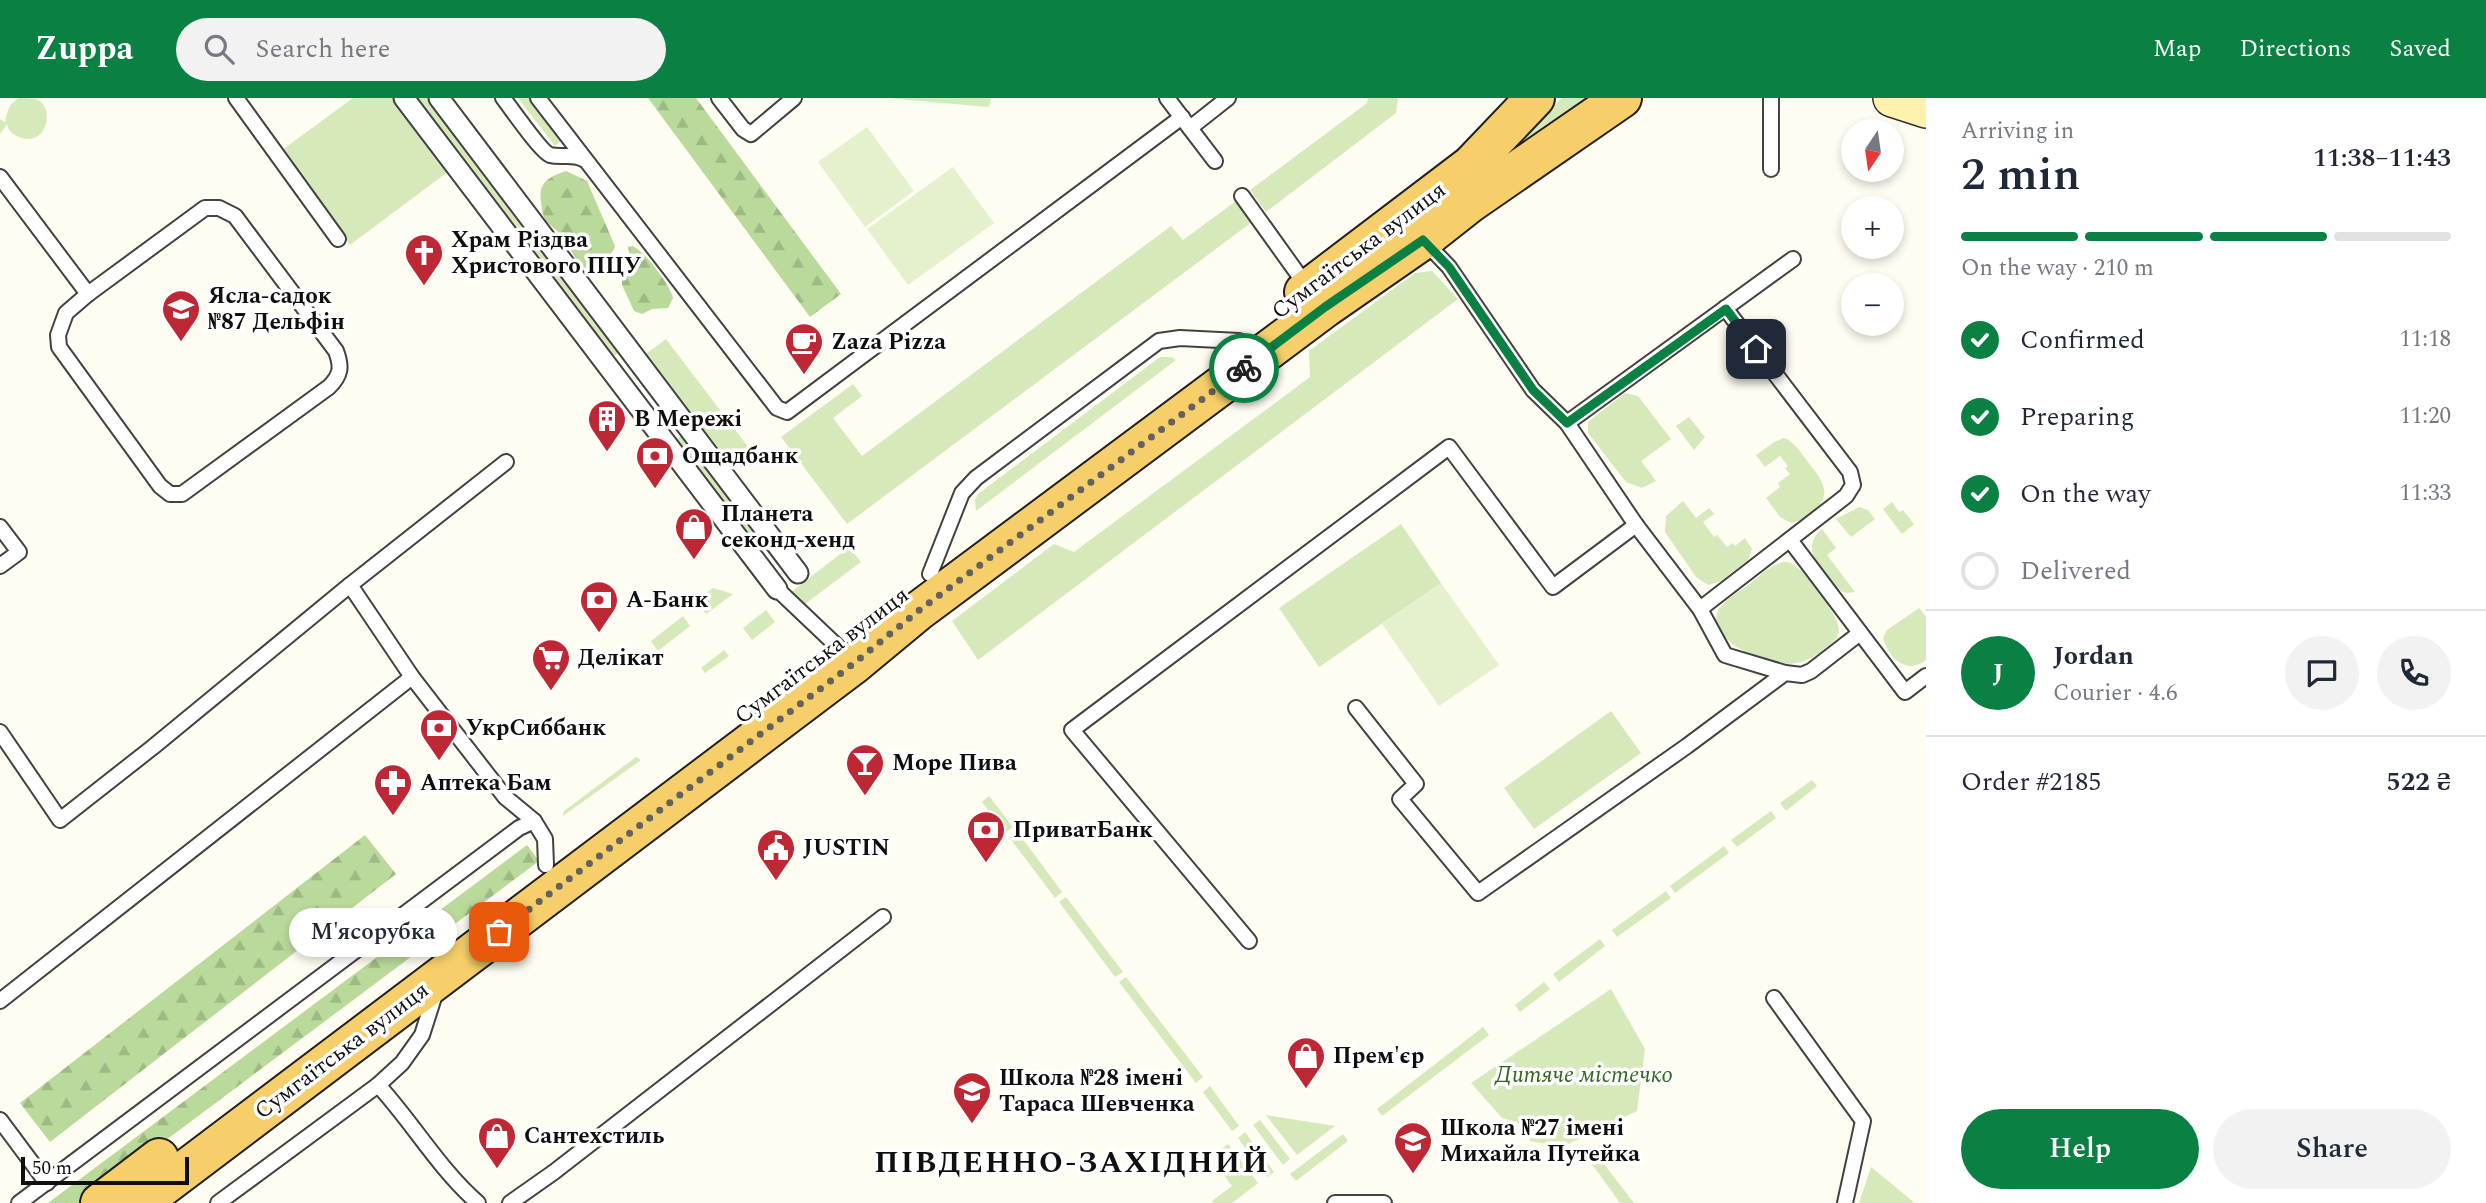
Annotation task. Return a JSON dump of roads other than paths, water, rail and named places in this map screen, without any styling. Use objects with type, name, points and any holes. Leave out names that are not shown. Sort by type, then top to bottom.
[{"type":"main road","name":"Сумгаїтська вулиця","points":[[100,1203],[930,574],[1002,523],[1471,165],[1535,98]]},
{"type":"main road","name":"Сумгаїтська вулиця","points":[[141,1203],[844,671],[917,612],[1325,307],[1622,98]]},
{"type":"main road","points":[[1892,98],[1926,110]]},
{"type":"street","points":[[404,98],[776,589]]},
{"type":"street","points":[[439,98],[798,573]]},
{"type":"lane","points":[[236,98],[338,239]]},
{"type":"lane","points":[[503,98],[545,153],[575,155],[583,159]]},
{"type":"lane","points":[[538,98],[777,408],[787,412],[1186,122],[1228,98]]},
{"type":"lane","points":[[719,98],[743,129],[751,134],[794,98]]},
{"type":"lane","points":[[1167,98],[1215,161]]},
{"type":"lane","points":[[1771,98],[1771,169]]},
{"type":"lane","points":[[0,177],[88,294]]},
{"type":"lane","points":[[1242,197],[1309,289]]},
{"type":"lane","points":[[205,208],[219,208],[235,216],[336,351],[341,365],[338,378],[181,494],[170,494],[160,486],[59,348],[58,335],[66,313],[88,294],[205,208]]},
{"type":"lane","points":[[1423,240],[1449,267],[1533,390],[1567,423],[1636,525],[1699,609],[1725,655],[1785,673],[1801,675],[1811,671],[1860,633]]},
{"type":"lane","points":[[1567,423],[1793,259]]},
{"type":"lane","points":[[1699,609],[1851,491],[1852,478],[1726,309]]},
{"type":"lane","points":[[930,574],[962,493],[997,462],[1159,341],[1180,338],[1239,341]]},
{"type":"lane","points":[[1249,941],[1072,730],[1448,447],[1553,587],[1636,525]]},
{"type":"lane","points":[[0,732],[60,820],[506,462]]},
{"type":"lane","points":[[0,527],[19,552],[0,566]]},
{"type":"lane","points":[[1790,540],[1905,692],[1926,676]]},
{"type":"lane","points":[[351,585],[412,677],[505,797],[534,821],[545,839],[546,865]]},
{"type":"lane","points":[[776,589],[837,646]]},
{"type":"lane","points":[[1356,708],[1416,784],[1399,799],[1478,893],[1687,746],[1785,673]]},
{"type":"lane","points":[[0,1002],[412,677]]},
{"type":"lane","points":[[19,1203],[519,828],[534,821]]},
{"type":"lane","points":[[510,1203],[554,1172],[883,917]]},
{"type":"lane","points":[[218,1203],[377,1085],[402,1063],[422,1035],[441,976]]},
{"type":"lane","points":[[1774,998],[1863,1121],[1845,1203]]},
{"type":"lane","points":[[377,1085],[401,1111],[456,1184],[478,1203]]},
{"type":"lane","points":[[0,1120],[47,1183]]},
{"type":"lane","points":[[1335,1203],[1384,1203]]},
{"type":"place","name":"Храм Різдва Христового ПЦУ","points":[[424,287]]},
{"type":"place","name":"Ясла-садок №87 Дельфін","points":[[181,343]]},
{"type":"place","name":"Zaza Pizza","points":[[804,376]]},
{"type":"place","name":"В Мережі","points":[[607,453]]},
{"type":"place","name":"Ощадбанк","points":[[655,490]]},
{"type":"place","name":"Планета секонд-хенд","points":[[694,561]]},
{"type":"place","name":"А-Банк","points":[[599,634]]},
{"type":"place","name":"Делікат","points":[[551,692]]},
{"type":"place","name":"УкрСиббанк","points":[[439,762]]},
{"type":"place","name":"Море Пива","points":[[865,797]]},
{"type":"place","name":"Аптека Бам","points":[[393,817]]},
{"type":"place","name":"ПриватБанк","points":[[986,864]]},
{"type":"place","name":"JUSTIN","points":[[776,882]]},
{"type":"place","name":"М'ясорубка","points":[[499,932]]},
{"type":"place","name":"Прем'єр","points":[[1306,1090]]},
{"type":"place","name":"Школа №28 імені Тараса Шевченка","points":[[972,1125]]},
{"type":"place","name":"Сантехстиль","points":[[497,1170]]},
{"type":"place","name":"Школа №27 імені Михайла Путейка","points":[[1413,1175]]},
{"type":"district","name":"ПІВДЕННО-ЗАХІДНИЙ","points":[[1072,1163]]},
{"type":"park label","name":"Дитяче містечко","points":[[1584,1075]]}]
